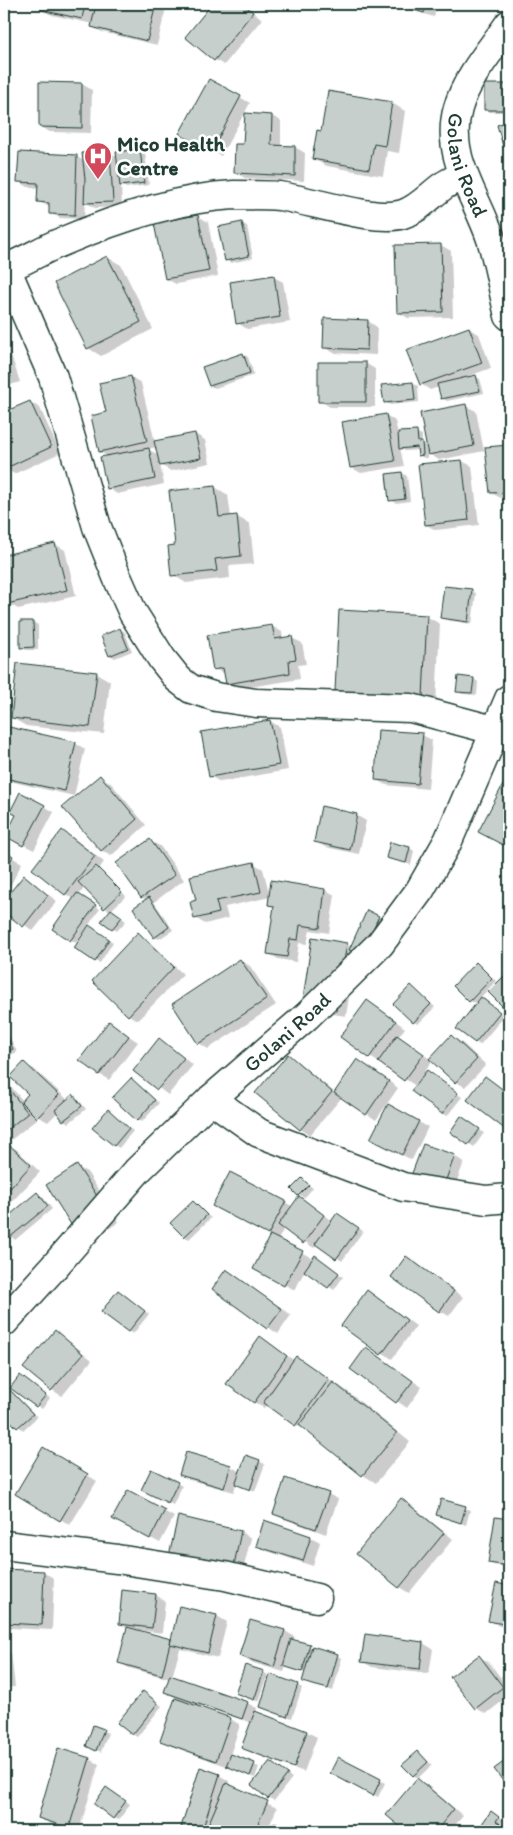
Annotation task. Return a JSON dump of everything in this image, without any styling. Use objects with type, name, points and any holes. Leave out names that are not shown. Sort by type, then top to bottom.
[{"type":"street","name":"Golani Road","points":[[509,24],[469,81],[458,108],[454,133],[463,175],[490,238],[509,316]]},
{"type":"street","points":[[463,175],[443,186],[417,207],[402,215],[386,216],[362,213],[280,196],[234,195],[196,200],[153,210],[109,224],[60,243],[5,269],[53,377],[98,527],[117,577],[133,613],[162,659],[178,679],[191,689],[216,698],[256,703],[411,708],[497,730]]},
{"type":"street","name":"Golani Road","points":[[4,1322],[54,1268],[138,1170],[210,1100],[307,1016],[380,944],[420,890],[448,841],[509,699]]},
{"type":"street","points":[[210,1100],[259,1132],[403,1187],[486,1200],[509,1198]]},
{"type":"street","points":[[4,1545],[117,1559],[225,1576],[317,1598]]},
{"type":"building","points":[[42,4],[85,4],[82,19],[41,10]]},
{"type":"building","points":[[96,4],[156,4],[147,41],[91,27]]},
{"type":"building","points":[[212,4],[243,4],[253,12],[214,61],[185,37]]},
{"type":"building","points":[[396,4],[426,4],[424,13]]},
{"type":"building","points":[[209,79],[241,96],[211,152],[179,134]]},
{"type":"building","points":[[39,82],[82,83],[82,128],[39,127]]},
{"type":"building","points":[[484,84],[509,84],[509,110],[484,110]]},
{"type":"building","points":[[328,91],[392,102],[385,146],[374,144],[369,169],[312,159],[317,130],[321,131]]},
{"type":"building","points":[[245,113],[272,115],[271,145],[295,146],[295,176],[234,173],[235,144],[243,144]]},
{"type":"building","points":[[509,121],[509,167],[497,125]]},
{"type":"building","points":[[140,149],[144,183],[120,186],[116,152]]},
{"type":"building","points":[[110,151],[113,202],[84,203],[85,179],[82,153]]},
{"type":"building","points":[[19,152],[77,155],[75,215],[49,214],[49,203],[37,202],[38,183],[17,182]]},
{"type":"building","points":[[198,215],[209,271],[165,279],[154,223]]},
{"type":"building","points":[[242,222],[249,256],[225,261],[218,227]]},
{"type":"building","points":[[441,244],[443,312],[397,313],[395,245]]},
{"type":"building","points":[[107,256],[141,322],[87,349],[54,283]]},
{"type":"building","points":[[274,275],[280,317],[236,324],[230,282]]},
{"type":"building","points":[[324,318],[368,320],[367,350],[323,348]]},
{"type":"building","points":[[469,327],[482,363],[420,385],[406,350]]},
{"type":"building","points":[[243,353],[250,373],[209,386],[202,367]]},
{"type":"building","points":[[4,354],[11,377],[4,379]]},
{"type":"building","points":[[318,362],[366,362],[366,402],[318,402]]},
{"type":"building","points":[[476,375],[480,391],[441,399],[437,384]]},
{"type":"building","points":[[131,376],[147,441],[99,452],[91,416],[106,412],[99,383]]},
{"type":"building","points":[[413,382],[415,400],[384,403],[381,385]]},
{"type":"building","points":[[30,401],[51,447],[4,469],[4,412]]},
{"type":"building","points":[[466,404],[474,446],[428,455],[420,413]]},
{"type":"building","points":[[386,414],[395,461],[350,468],[342,422]]},
{"type":"building","points":[[417,431],[418,442],[422,442],[423,455],[418,456],[417,447],[399,449],[398,432]]},
{"type":"building","points":[[195,433],[201,458],[160,466],[154,441]]},
{"type":"building","points":[[509,445],[509,492],[490,493],[485,447]]},
{"type":"building","points":[[149,448],[155,479],[107,489],[100,457]]},
{"type":"building","points":[[462,460],[469,520],[425,525],[418,464]]},
{"type":"building","points":[[402,472],[405,499],[389,501],[386,474]]},
{"type":"building","points":[[215,486],[219,517],[237,515],[241,556],[215,559],[217,571],[171,576],[168,546],[175,545],[169,491]]},
{"type":"building","points":[[55,543],[67,590],[7,604],[4,590],[4,555]]},
{"type":"building","points":[[444,586],[472,589],[468,622],[440,618]]},
{"type":"building","points":[[339,610],[427,615],[423,696],[335,691]]},
{"type":"building","points":[[20,621],[33,621],[34,647],[20,648]]},
{"type":"building","points":[[272,625],[275,639],[292,636],[296,659],[289,660],[290,673],[226,684],[223,668],[213,670],[207,635]]},
{"type":"building","points":[[120,628],[128,648],[109,656],[101,636]]},
{"type":"building","points":[[17,663],[97,672],[90,727],[11,718]]},
{"type":"building","points":[[458,676],[474,678],[472,693],[456,692]]},
{"type":"building","points":[[270,720],[279,765],[209,777],[201,732]]},
{"type":"building","points":[[9,727],[76,742],[65,791],[4,778],[4,751]]},
{"type":"building","points":[[378,730],[423,733],[418,784],[375,780]]},
{"type":"building","points":[[100,775],[137,819],[101,851],[62,807]]},
{"type":"building","points":[[505,781],[509,784],[509,848],[478,832]]},
{"type":"building","points":[[20,792],[45,805],[23,846],[5,836],[16,815],[10,812]]},
{"type":"building","points":[[321,806],[357,814],[350,850],[314,842]]},
{"type":"building","points":[[62,830],[95,856],[65,895],[32,869]]},
{"type":"building","points":[[150,839],[175,875],[141,898],[116,863]]},
{"type":"building","points":[[390,842],[410,847],[406,863],[386,858]]},
{"type":"building","points":[[4,851],[13,856],[4,874]]},
{"type":"building","points":[[254,862],[261,892],[216,901],[219,913],[194,919],[190,902],[196,900],[190,876]]},
{"type":"building","points":[[96,866],[122,892],[104,909],[78,882]]},
{"type":"building","points":[[24,875],[48,895],[23,927],[4,912],[4,900]]},
{"type":"building","points":[[271,880],[325,889],[320,928],[300,925],[298,940],[290,939],[287,957],[267,954],[274,906],[268,905]]},
{"type":"building","points":[[77,893],[96,905],[70,941],[52,929]]},
{"type":"building","points":[[149,897],[169,927],[154,938],[133,908]]},
{"type":"building","points":[[111,909],[122,917],[112,929],[101,921]]},
{"type":"building","points":[[367,910],[379,916],[361,955],[349,950]]},
{"type":"building","points":[[89,925],[109,939],[95,962],[74,948]]},
{"type":"building","points":[[138,932],[174,967],[128,1016],[92,981]]},
{"type":"building","points":[[312,937],[347,943],[336,1011],[302,1006]]},
{"type":"building","points":[[240,959],[267,999],[198,1044],[172,1004]]},
{"type":"building","points":[[476,962],[492,978],[469,1002],[453,986]]},
{"type":"building","points":[[504,976],[509,981],[509,1002],[504,1008],[488,992]]},
{"type":"building","points":[[411,985],[431,1004],[413,1023],[393,1004]]},
{"type":"building","points":[[481,997],[500,1012],[475,1043],[456,1029]]},
{"type":"building","points":[[367,1000],[396,1021],[369,1058],[340,1037]]},
{"type":"building","points":[[109,1021],[129,1036],[99,1075],[79,1060]]},
{"type":"building","points":[[4,1031],[13,1049],[4,1053]]},
{"type":"building","points":[[397,1035],[424,1054],[404,1081],[378,1062]]},
{"type":"building","points":[[451,1035],[477,1059],[455,1083],[429,1059]]},
{"type":"building","points":[[159,1038],[184,1058],[157,1090],[133,1071]]},
{"type":"building","points":[[288,1054],[332,1092],[300,1130],[255,1093]]},
{"type":"building","points":[[357,1059],[389,1081],[366,1115],[334,1093]]},
{"type":"building","points":[[24,1062],[59,1095],[37,1118],[21,1102],[28,1094],[10,1077]]},
{"type":"building","points":[[427,1070],[458,1093],[442,1114],[411,1091]]},
{"type":"building","points":[[485,1076],[509,1094],[509,1125],[506,1130],[467,1100]]},
{"type":"building","points":[[131,1078],[155,1100],[137,1121],[112,1098]]},
{"type":"building","points":[[4,1083],[28,1113],[4,1132]]},
{"type":"building","points":[[73,1094],[82,1106],[63,1121],[55,1110]]},
{"type":"building","points":[[388,1104],[419,1121],[402,1155],[370,1139]]},
{"type":"building","points":[[108,1109],[129,1128],[114,1146],[92,1128]]},
{"type":"building","points":[[461,1116],[480,1129],[468,1145],[450,1132]]},
{"type":"building","points":[[6,1142],[31,1165],[4,1195],[4,1145]]},
{"type":"building","points":[[423,1144],[455,1155],[440,1196],[408,1184]]},
{"type":"building","points":[[77,1165],[110,1216],[79,1237],[46,1185]]},
{"type":"building","points":[[230,1172],[286,1201],[268,1235],[212,1206]]},
{"type":"building","points":[[302,1178],[309,1185],[298,1196],[291,1189]]},
{"type":"building","points":[[37,1192],[48,1206],[9,1238],[4,1232],[4,1220]]},
{"type":"building","points":[[299,1196],[324,1215],[303,1244],[278,1225]]},
{"type":"building","points":[[193,1201],[207,1215],[184,1237],[170,1223]]},
{"type":"building","points":[[337,1213],[359,1228],[336,1259],[315,1244]]},
{"type":"building","points":[[270,1235],[303,1251],[284,1286],[253,1269]]},
{"type":"building","points":[[315,1255],[339,1273],[328,1288],[304,1271]]},
{"type":"building","points":[[406,1256],[454,1291],[439,1312],[391,1277]]},
{"type":"building","points":[[226,1269],[282,1309],[267,1329],[212,1289]]},
{"type":"building","points":[[118,1290],[145,1311],[128,1332],[101,1312]]},
{"type":"building","points":[[367,1290],[407,1320],[381,1355],[341,1326]]},
{"type":"building","points":[[55,1330],[83,1354],[51,1391],[23,1368]]},
{"type":"building","points":[[260,1336],[287,1356],[254,1403],[226,1384]]},
{"type":"building","points":[[366,1347],[413,1381],[396,1403],[350,1369]]},
{"type":"building","points":[[296,1356],[329,1379],[295,1426],[263,1403]]},
{"type":"building","points":[[20,1375],[46,1395],[36,1407],[10,1388]]},
{"type":"building","points":[[333,1382],[397,1433],[362,1476],[299,1425]]},
{"type":"building","points":[[8,1388],[33,1414],[17,1428],[4,1414],[4,1392]]},
{"type":"building","points":[[43,1447],[88,1474],[60,1521],[15,1494]]},
{"type":"building","points":[[186,1452],[231,1465],[224,1488],[179,1475]]},
{"type":"building","points":[[246,1455],[260,1460],[250,1490],[235,1484]]},
{"type":"building","points":[[151,1469],[178,1482],[168,1503],[141,1490]]},
{"type":"building","points":[[285,1478],[329,1493],[316,1529],[273,1514]]},
{"type":"building","points":[[128,1490],[165,1510],[150,1539],[112,1519]]},
{"type":"building","points":[[401,1498],[444,1533],[399,1588],[356,1554]]},
{"type":"building","points":[[441,1499],[466,1506],[461,1523],[436,1515]]},
{"type":"building","points":[[178,1516],[241,1531],[233,1570],[169,1556]]},
{"type":"building","points":[[495,1517],[509,1519],[509,1566],[488,1563]]},
{"type":"building","points":[[264,1520],[311,1536],[303,1561],[256,1546]]},
{"type":"building","points":[[4,1569],[44,1571],[42,1625],[4,1623]]},
{"type":"building","points":[[496,1583],[509,1586],[509,1625],[488,1621]]},
{"type":"building","points":[[122,1590],[156,1594],[152,1628],[119,1624]]},
{"type":"building","points":[[179,1606],[217,1615],[208,1653],[170,1644]]},
{"type":"building","points":[[250,1620],[285,1630],[274,1667],[239,1656]]},
{"type":"building","points":[[127,1627],[171,1639],[162,1675],[118,1663]]},
{"type":"building","points":[[365,1634],[423,1642],[420,1669],[361,1662]]},
{"type":"building","points":[[291,1639],[310,1644],[302,1672],[283,1666]]},
{"type":"building","points":[[312,1646],[338,1654],[328,1689],[302,1682]]},
{"type":"building","points":[[479,1655],[503,1687],[475,1709],[450,1677]]},
{"type":"building","points":[[245,1665],[264,1671],[254,1700],[235,1693]]},
{"type":"building","points":[[509,1671],[509,1686],[502,1677]]},
{"type":"building","points":[[270,1674],[298,1684],[287,1717],[260,1707]]},
{"type":"building","points":[[170,1675],[248,1702],[242,1719],[164,1692]]},
{"type":"building","points":[[143,1691],[158,1703],[132,1735],[117,1723]]},
{"type":"building","points":[[175,1698],[231,1718],[216,1761],[160,1741]]},
{"type":"building","points":[[255,1711],[307,1731],[294,1768],[241,1748]]},
{"type":"building","points":[[93,1725],[104,1729],[96,1751],[86,1746]]},
{"type":"building","points":[[58,1748],[90,1758],[69,1828],[38,1818]]},
{"type":"building","points":[[418,1751],[428,1762],[413,1776],[402,1765]]},
{"type":"building","points":[[231,1754],[255,1763],[250,1776],[226,1766]]},
{"type":"building","points":[[338,1757],[381,1779],[373,1796],[330,1773]]},
{"type":"building","points":[[509,1758],[509,1789],[494,1769]]},
{"type":"building","points":[[270,1761],[288,1774],[268,1799],[251,1785]]},
{"type":"building","points":[[200,1767],[220,1774],[202,1831],[196,1831],[181,1827]]},
{"type":"building","points":[[417,1778],[454,1809],[436,1831],[405,1831],[386,1815]]},
{"type":"building","points":[[226,1783],[268,1801],[255,1831],[222,1831],[208,1825]]},
{"type":"building","points":[[106,1787],[126,1801],[113,1819],[94,1804]]},
{"type":"building","points":[[491,1811],[499,1817],[496,1821],[503,1826],[500,1831],[484,1831],[479,1828]]},
{"type":"building","points":[[275,1822],[286,1831],[268,1831]]},
{"type":"place","name":"Mico Health Centre","points":[[98,180]]}]
